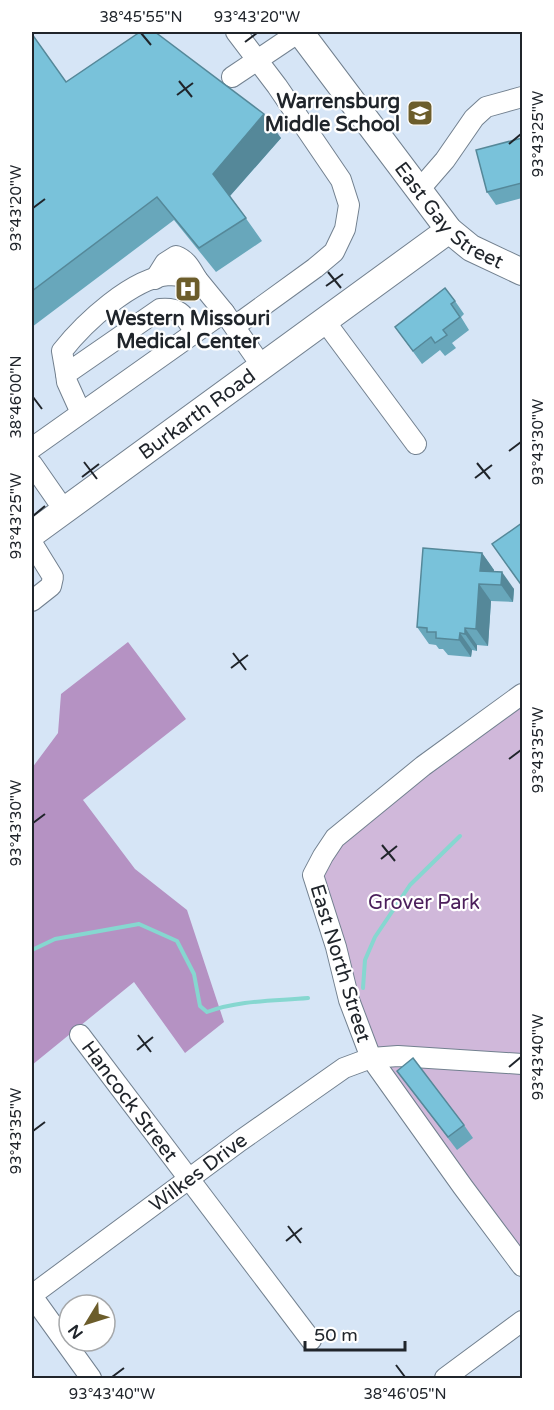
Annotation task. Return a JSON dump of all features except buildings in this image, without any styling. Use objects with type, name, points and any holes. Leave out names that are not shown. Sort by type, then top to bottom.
[{"type":"main road","name":"East Gay Street","points":[[300,32],[449,230],[471,248],[522,272]]},
{"type":"main road","name":"Burkarth Road","points":[[32,534],[449,230]]},
{"type":"street","points":[[32,448],[195,332],[229,319],[334,252],[345,229],[349,205],[342,180],[236,32]]},
{"type":"street","points":[[232,77],[300,32]]},
{"type":"street","points":[[419,190],[445,160],[474,118],[486,107],[522,97]]},
{"type":"street","points":[[81,413],[68,382],[62,351],[78,330],[144,281],[169,275],[197,279],[261,365]]},
{"type":"street","points":[[66,374],[160,309],[172,308],[182,313],[195,332]]},
{"type":"street","points":[[324,320],[416,444]]},
{"type":"street","points":[[32,464],[64,510]]},
{"type":"street","points":[[32,543],[53,577],[51,586],[32,601]]},
{"type":"street","name":"East North Street","points":[[522,694],[423,766],[335,838],[314,875],[349,1000],[371,1058],[522,1266]]},
{"type":"street","name":"Hancock Street","points":[[80,1035],[311,1340]]},
{"type":"street","name":"Wilkes Drive","points":[[32,1296],[344,1068],[371,1058],[398,1056],[522,1064]]},
{"type":"street","points":[[32,1296],[91,1378]]},
{"type":"street","points":[[445,1378],[522,1321]]},
{"type":"green space","name":"Grover Park","points":[[522,700],[522,1254],[371,1058],[322,903],[323,856]]},
{"type":"shaded area","points":[[128,642],[186,719],[83,800],[135,869],[187,910],[224,1022],[185,1053],[134,982],[32,1065],[32,768],[58,733],[61,694]]},
{"type":"waterway","points":[[363,988],[365,960],[375,937],[410,885],[460,836]]},
{"type":"waterway","points":[[32,950],[55,939],[139,924],[177,941],[194,974],[200,1006],[207,1012],[244,1003],[308,998]]},
{"type":"place","name":"Warrensburg Middle School","points":[[420,113]]},
{"type":"place","name":"Western Missouri Medical Center","points":[[188,289]]}]
